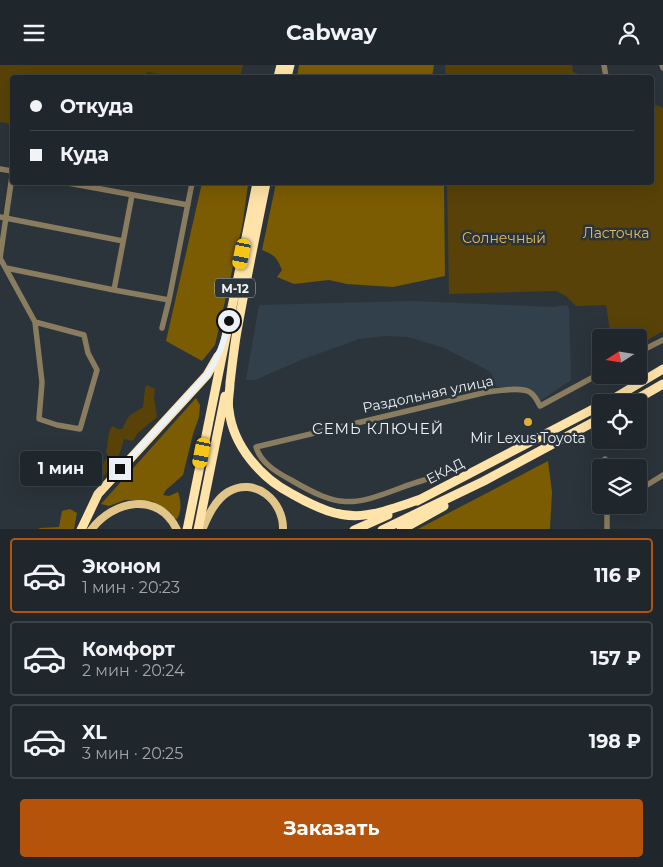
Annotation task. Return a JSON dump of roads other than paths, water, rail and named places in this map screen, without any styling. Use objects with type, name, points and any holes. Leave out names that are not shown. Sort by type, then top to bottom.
[{"type":"highway","points":[[250,238],[257,185]]},
{"type":"highway","points":[[250,238],[265,185]]},
{"type":"highway","name":"М-12","points":[[187,529],[225,337],[250,238]]},
{"type":"highway","name":"М-12","points":[[232,356],[250,238]]},
{"type":"highway","points":[[81,529],[98,494],[207,375],[216,362],[225,337]]},
{"type":"highway","points":[[232,356],[228,404],[232,423],[253,463],[272,483],[322,510],[348,516],[372,515],[421,499]]},
{"type":"highway","points":[[198,529],[232,356]]},
{"type":"highway","points":[[621,394],[663,369]]},
{"type":"highway","points":[[646,394],[663,384]]},
{"type":"highway","name":"ЕКАД","points":[[354,529],[421,499],[592,410]]},
{"type":"highway","name":"ЕКАД","points":[[382,529],[484,481],[592,423]]},
{"type":"highway","points":[[401,529],[455,500],[484,481]]},
{"type":"main road","points":[[202,529],[213,508],[221,498],[230,491],[245,488],[265,493],[277,504],[283,521],[283,529]]},
{"type":"main road","points":[[91,529],[120,507],[139,503],[154,506],[164,512],[169,516],[177,529]]},
{"type":"street","points":[[10,185],[3,217],[0,258],[35,322],[42,382],[39,419],[57,425],[80,429],[97,370],[88,353],[84,335],[35,322]]},
{"type":"street","points":[[79,185],[188,205]]},
{"type":"street","points":[[162,328],[170,300],[192,185]]},
{"type":"street","points":[[114,290],[132,195]]},
{"type":"street","points":[[3,217],[123,241]]},
{"type":"street","points":[[6,268],[170,300]]},
{"type":"street","points":[[648,348],[663,340]]},
{"type":"street","name":"Раздольная улица","points":[[443,473],[372,499],[351,502],[340,501],[327,499],[311,492],[281,475],[258,455],[256,447],[487,392],[526,390],[530,392],[540,406],[592,378]]},
{"type":"street","points":[[647,485],[663,475]]},
{"type":"street","points":[[607,514],[607,529]]},
{"type":"place","name":"Mir Lexus Toyota","points":[[528,422]]},
{"type":"district","name":"СЕМЬ КЛЮЧЕЙ","points":[[378,428]]},
{"type":"park label","name":"Ласточка","points":[[616,233]]},
{"type":"park label","name":"Солнечный","points":[[504,238]]}]
